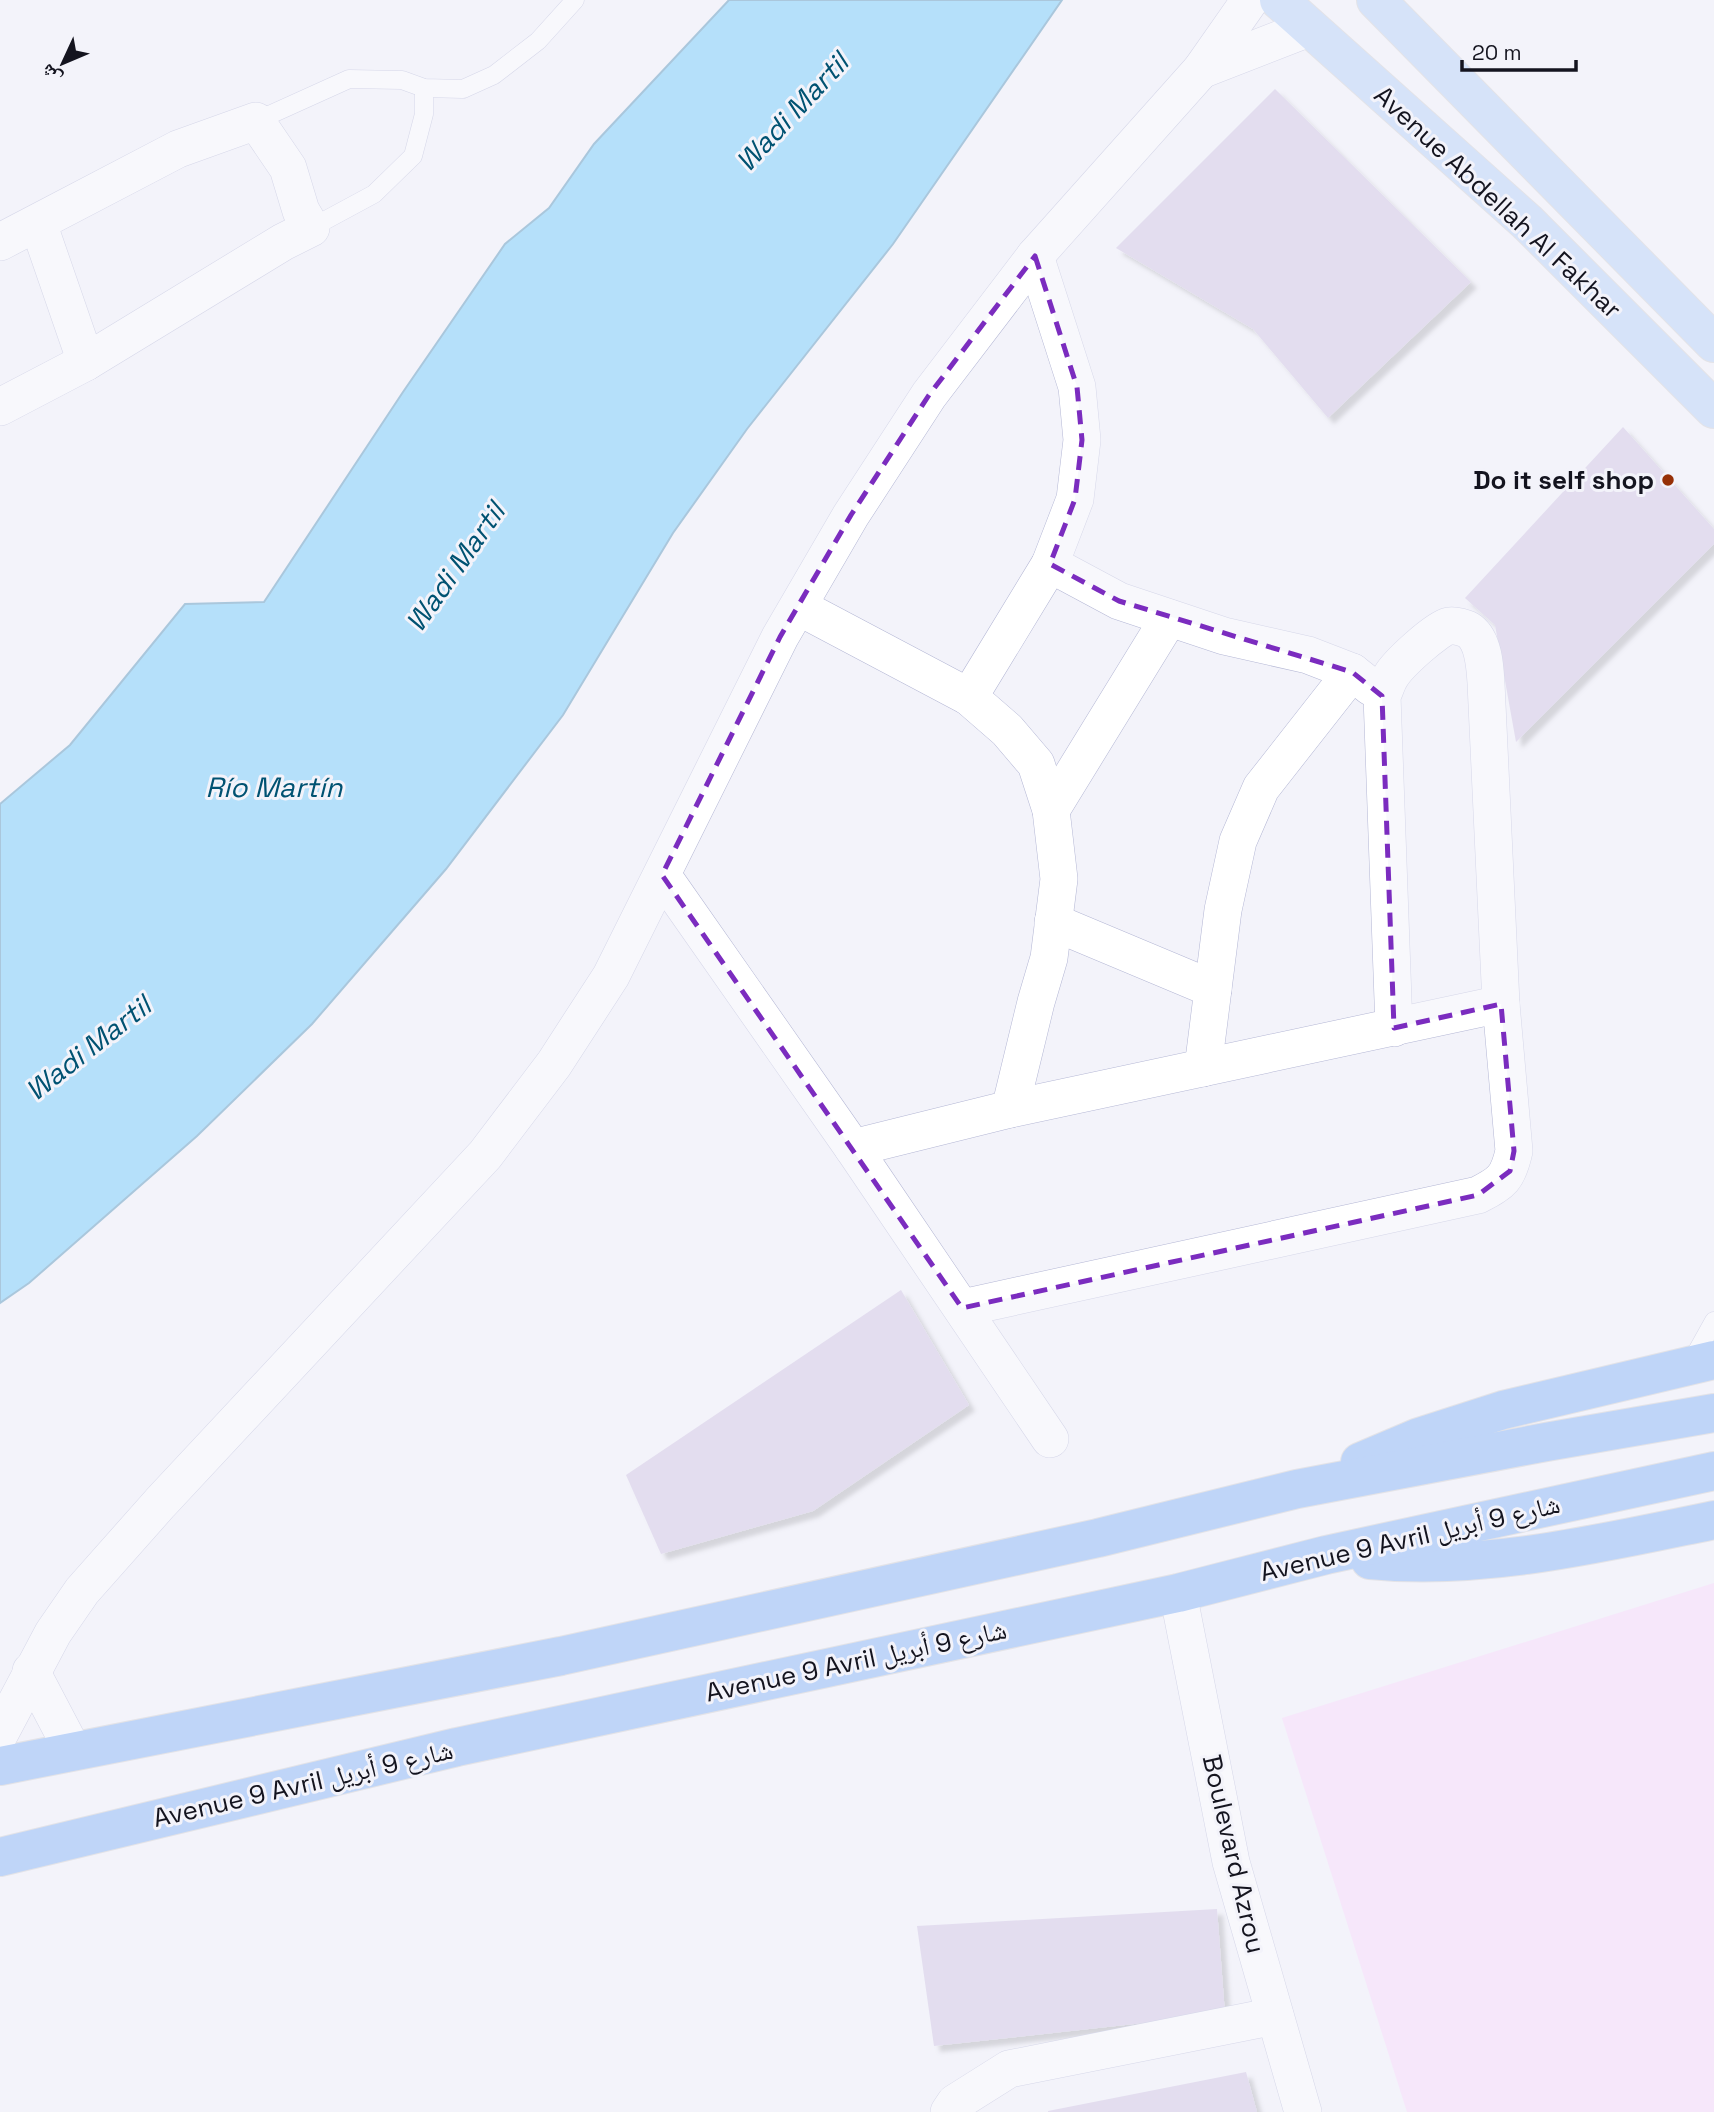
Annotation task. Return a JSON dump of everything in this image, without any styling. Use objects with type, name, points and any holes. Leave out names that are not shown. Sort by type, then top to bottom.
[{"type":"highway","points":[[1297,1489],[1419,1437],[1479,1418],[1701,1363]]},
{"type":"highway","points":[[0,1766],[561,1656],[1098,1538],[1297,1489],[1714,1413]]},
{"type":"highway","name":"Avenue 9 Avril شارع 9 أبريل","points":[[0,1857],[457,1747],[1178,1593],[1326,1555],[1714,1471]]},
{"type":"highway","points":[[1326,1555],[1393,1562],[1467,1562],[1556,1549],[1714,1520]]},
{"type":"main road","name":"Avenue Abdellah Al Fakhar","points":[[1279,0],[1527,222],[1714,409]]},
{"type":"main road","name":"Avenue Abdellah Al Fakhar","points":[[1376,0],[1714,342]]},
{"type":"street","points":[[0,1733],[31,1671],[82,1591],[160,1503],[485,1155],[554,1064],[611,976],[780,637],[852,515],[929,395],[1035,256],[1201,70],[1250,0]]},
{"type":"street","points":[[1201,70],[1309,28]]},
{"type":"street","points":[[0,242],[178,149],[256,121],[288,168],[300,211],[311,228],[283,242],[86,362],[0,407]]},
{"type":"street","points":[[38,223],[86,362]]},
{"type":"street","points":[[969,697],[1050,564],[1075,499],[1082,440],[1077,387],[1035,256]]},
{"type":"street","points":[[1050,564],[1119,601],[1224,636],[1308,655],[1352,673],[1382,696]]},
{"type":"street","points":[[799,607],[969,697],[1007,730],[1036,764],[1051,810],[1059,879],[1049,958],[1010,1109]]},
{"type":"street","points":[[1051,810],[1169,618]]},
{"type":"street","points":[[962,1308],[1478,1195],[1497,1186],[1510,1171],[1514,1151],[1501,1004],[1484,660],[1478,642],[1470,631],[1458,627],[1448,626],[1438,632],[1391,675],[1382,696],[1394,1028]]},
{"type":"street","points":[[1203,1068],[1223,910],[1238,841],[1261,788],[1352,673]]},
{"type":"street","points":[[662,875],[853,1148],[1050,1439]]},
{"type":"street","points":[[1053,922],[1213,989]]},
{"type":"street","points":[[853,1148],[1010,1109],[1501,1004]]},
{"type":"street","name":"Boulevard Azrou","points":[[1178,1593],[1231,1862],[1303,2112]]},
{"type":"street","points":[[31,1671],[73,1751]]},
{"type":"street","points":[[949,2112],[955,2103],[1009,2069],[1275,2016]]},
{"type":"lane","points":[[256,121],[349,79],[402,80],[425,88],[463,89],[494,75],[538,41],[575,0]]},
{"type":"lane","points":[[311,228],[374,194],[413,156],[424,114],[425,88]]},
{"type":"lane","points":[[1701,1363],[1714,1321]]},
{"type":"highlighted area","points":[[1035,256],[1077,387],[1082,440],[1075,499],[1050,564],[1119,601],[1352,672],[1382,696],[1394,1028],[1501,1004],[1514,1151],[1510,1171],[1478,1195],[962,1308],[662,875],[780,637],[851,515],[929,395]]},
{"type":"shaded area","points":[[1714,1583],[1714,2112],[1407,2112],[1282,1718]]},
{"type":"water","name":"Río Martín","points":[[729,0],[1062,0],[893,244],[747,429],[673,533],[563,715],[446,869],[312,1024],[197,1136],[29,1283],[0,1303],[0,804],[70,745],[185,604],[264,602],[505,244],[549,208],[594,144]]},
{"type":"building","points":[[1275,89],[1471,282],[1328,418],[1253,329],[1116,248]]},
{"type":"building","points":[[1623,427],[1714,529],[1714,544],[1516,742],[1495,625],[1465,598]]},
{"type":"building","points":[[901,1290],[969,1405],[813,1511],[661,1554],[626,1475]]},
{"type":"building","points":[[1217,1909],[1225,2014],[934,2046],[917,1926]]},
{"type":"building","points":[[1246,2072],[1257,2112],[1048,2112],[1048,2111]]},
{"type":"place","name":"Do it self shop","points":[[1668,480]]},
{"type":"water label","name":"Wadi Martil","points":[[792,112]]},
{"type":"water label","name":"Wadi Martil","points":[[455,567]]},
{"type":"water label","name":"Wadi Martil","points":[[88,1048]]}]
